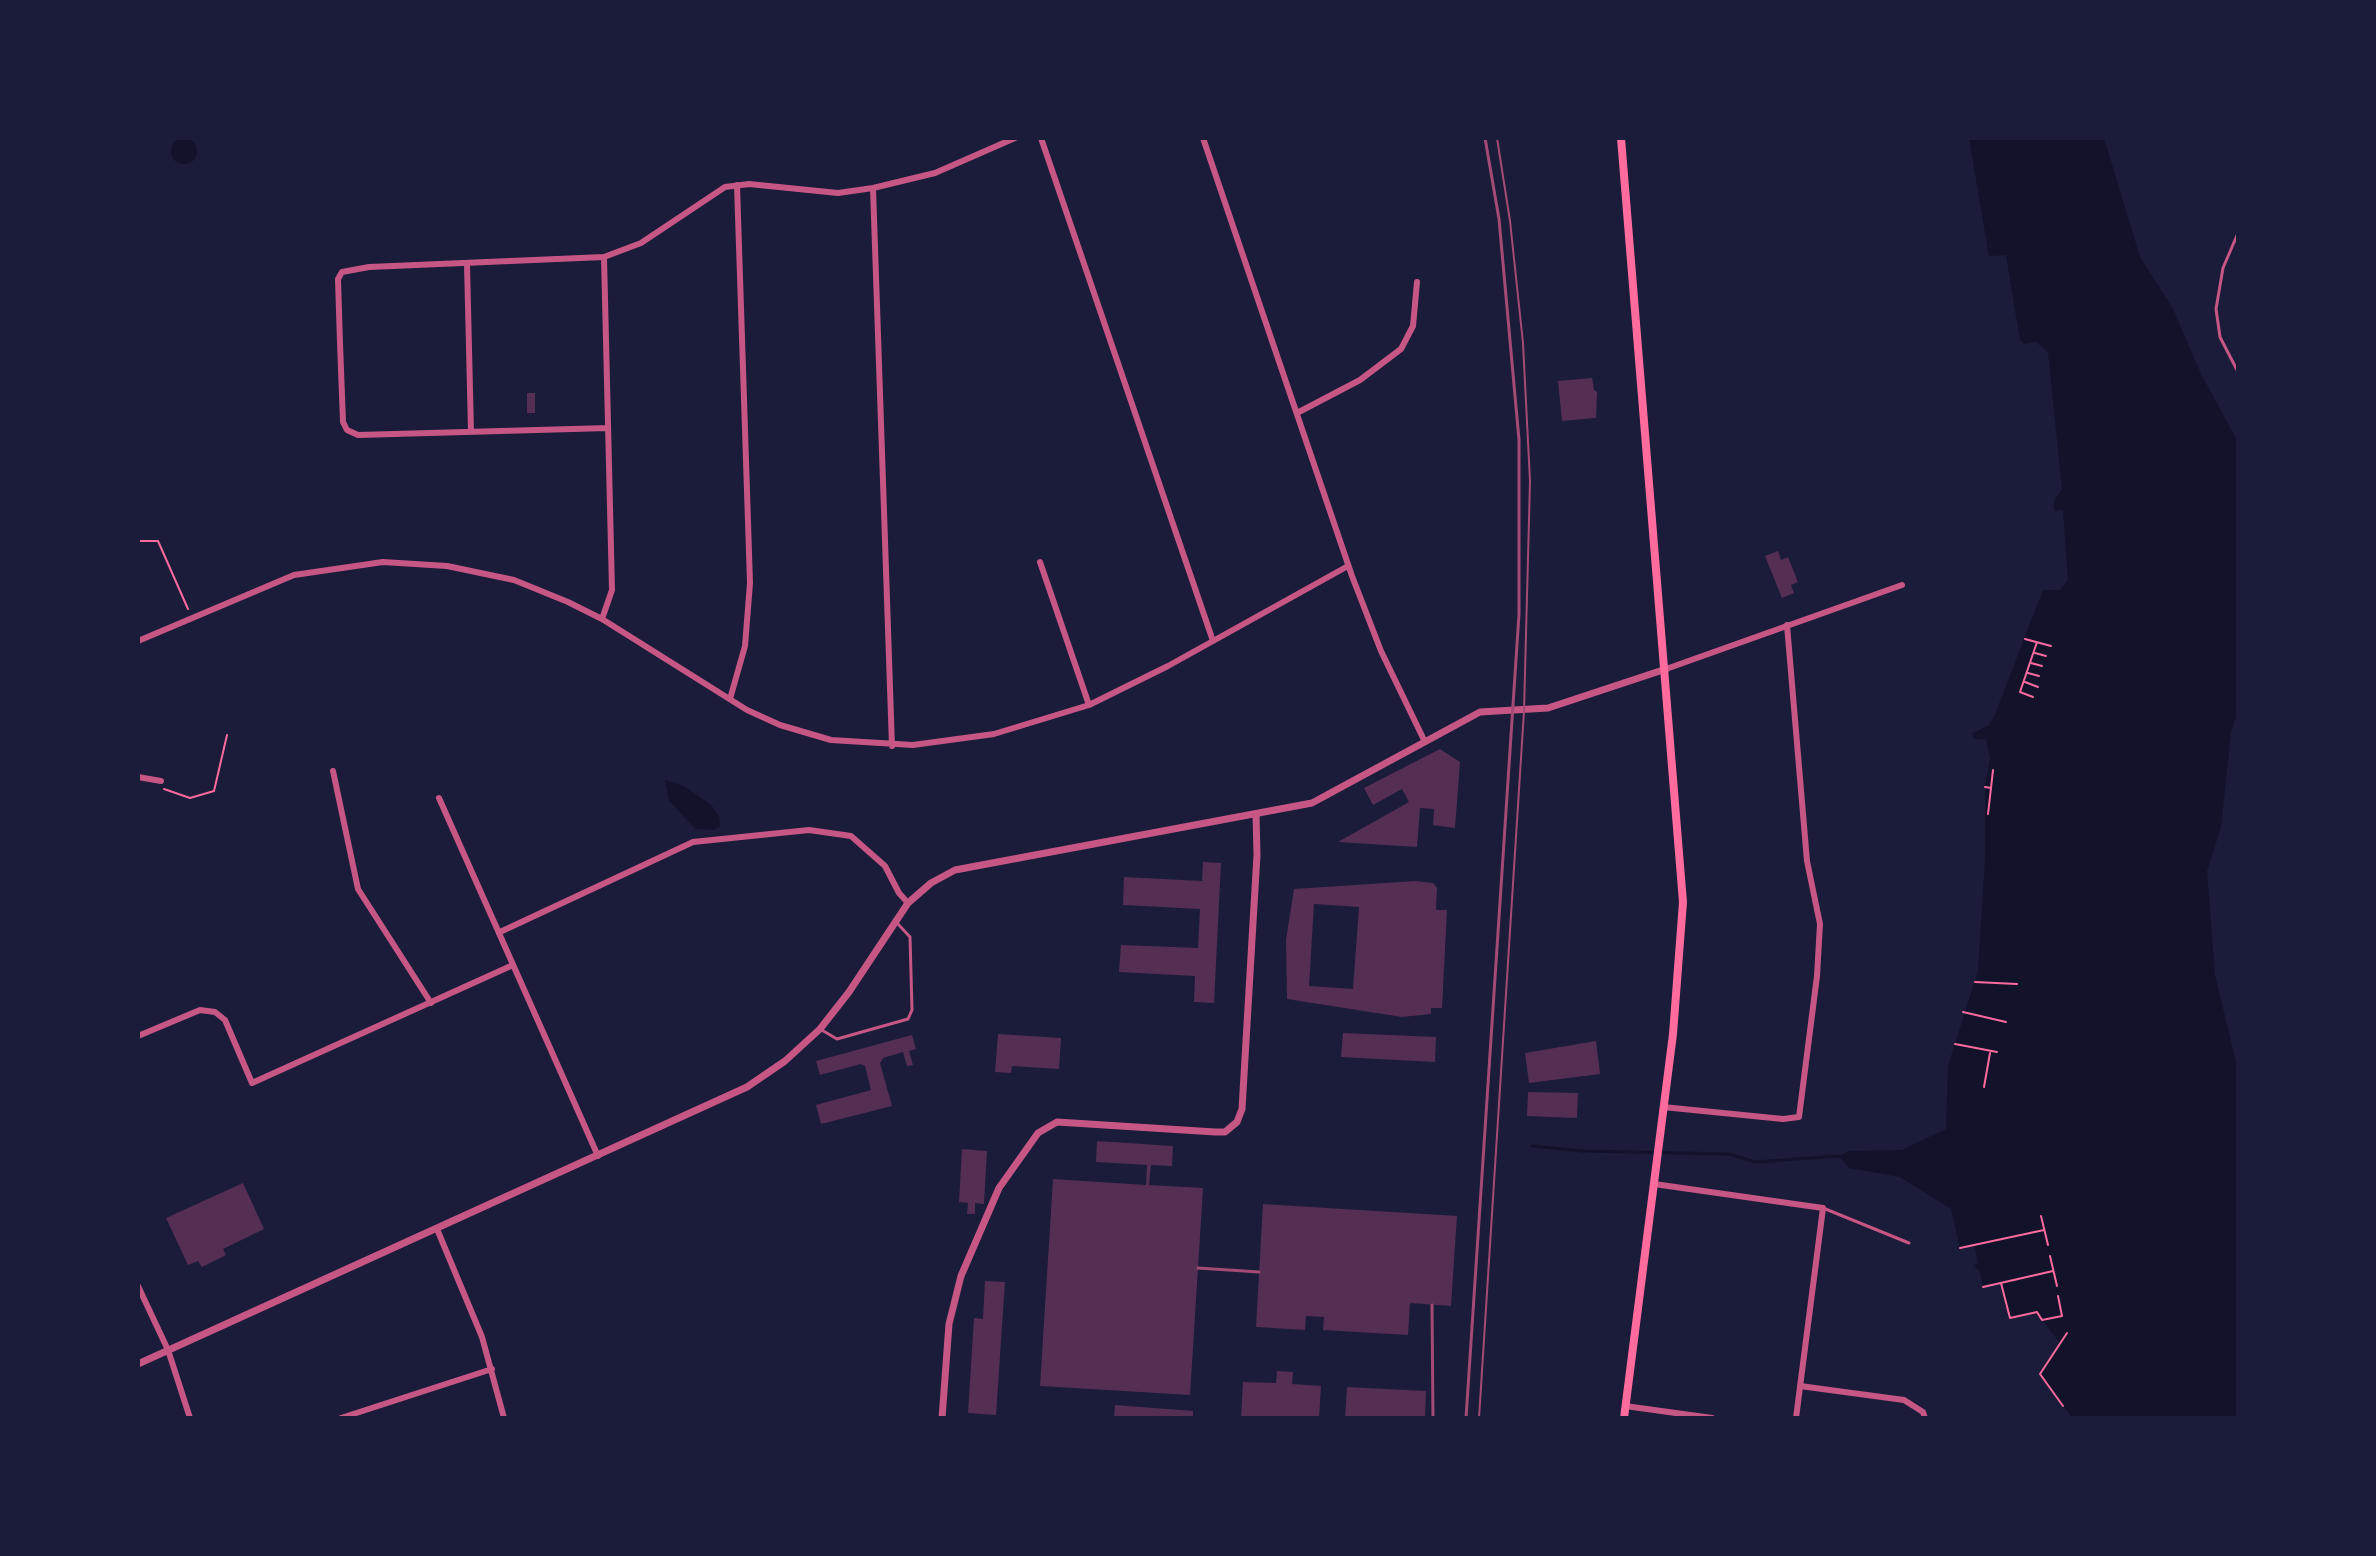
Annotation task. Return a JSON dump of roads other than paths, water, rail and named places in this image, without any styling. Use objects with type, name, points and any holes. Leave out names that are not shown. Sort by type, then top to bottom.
[{"type":"main road","points":[[1621,138],[1683,902],[1682,950],[1624,1418]]},
{"type":"street","points":[[608,428],[358,435],[347,430],[343,422],[338,279],[342,272],[369,267],[604,257],[641,243],[715,193],[737,185],[838,193],[873,188],[935,173],[1015,138]]},
{"type":"street","points":[[1041,138],[1213,641]]},
{"type":"street","points":[[1203,138],[1348,566],[1381,651],[1425,742]]},
{"type":"street","points":[[730,699],[745,646],[750,583],[737,185]]},
{"type":"street","points":[[873,188],[892,746]]},
{"type":"street","points":[[602,619],[612,590],[604,257]]},
{"type":"street","points":[[467,264],[471,432]]},
{"type":"street","points":[[1297,413],[1360,380],[1401,349],[1413,326],[1417,282]]},
{"type":"street","points":[[138,641],[294,575],[391,562],[447,566],[501,576],[548,593],[602,619],[730,699],[780,725],[815,736],[892,746],[975,738],[1089,705],[1348,566]]},
{"type":"street","points":[[1040,562],[1089,705]]},
{"type":"street","points":[[138,1364],[747,1087],[785,1061],[820,1029],[849,992],[908,903],[931,883],[961,868],[1256,814],[1329,796],[1489,709],[1548,708],[1902,585]]},
{"type":"street","points":[[1663,1107],[1787,1119],[1799,1117],[1820,924],[1807,861],[1787,625]]},
{"type":"street","points":[[333,771],[358,889],[431,1003]]},
{"type":"street","points":[[138,777],[161,781]]},
{"type":"street","points":[[439,798],[598,1156]]},
{"type":"street","points":[[942,1418],[949,1324],[961,1276],[999,1188],[1038,1133],[1057,1122],[1225,1132],[1237,1122],[1242,1109],[1257,853],[1256,814]]},
{"type":"street","points":[[500,932],[693,842],[809,830],[851,836],[885,866],[908,903]]},
{"type":"street","points":[[138,1036],[200,1010],[215,1012],[225,1020],[252,1083],[513,965]]},
{"type":"street","points":[[1654,1179],[1823,1208],[1796,1418]]},
{"type":"street","points":[[437,1229],[471,1306],[504,1418]]},
{"type":"street","points":[[138,1286],[168,1350],[190,1418]]},
{"type":"street","points":[[341,1418],[492,1369]]},
{"type":"street","points":[[1800,1386],[1904,1400],[1923,1412],[1925,1418]]},
{"type":"street","points":[[1625,1406],[1712,1418]]},
{"type":"lane","points":[[2238,233],[2227,255],[2216,309],[2220,337],[2238,372]]},
{"type":"lane","points":[[820,1029],[837,1039],[908,1019],[912,1010],[910,937],[895,922]]},
{"type":"lane","points":[[1823,1208],[1909,1243]]},
{"type":"waterway","points":[[1532,1146],[1583,1151],[1729,1154],[1755,1162],[1839,1156]]},
{"type":"tram line","points":[[1479,1418],[1524,711],[1530,481],[1523,343],[1510,221],[1497,138]]},
{"type":"railway","points":[[1466,1418],[1519,614],[1519,440],[1499,219],[1485,138]]},
{"type":"railway","points":[[1198,1268],[1259,1272]]},
{"type":"railway","points":[[1432,1305],[1433,1418]]}]
